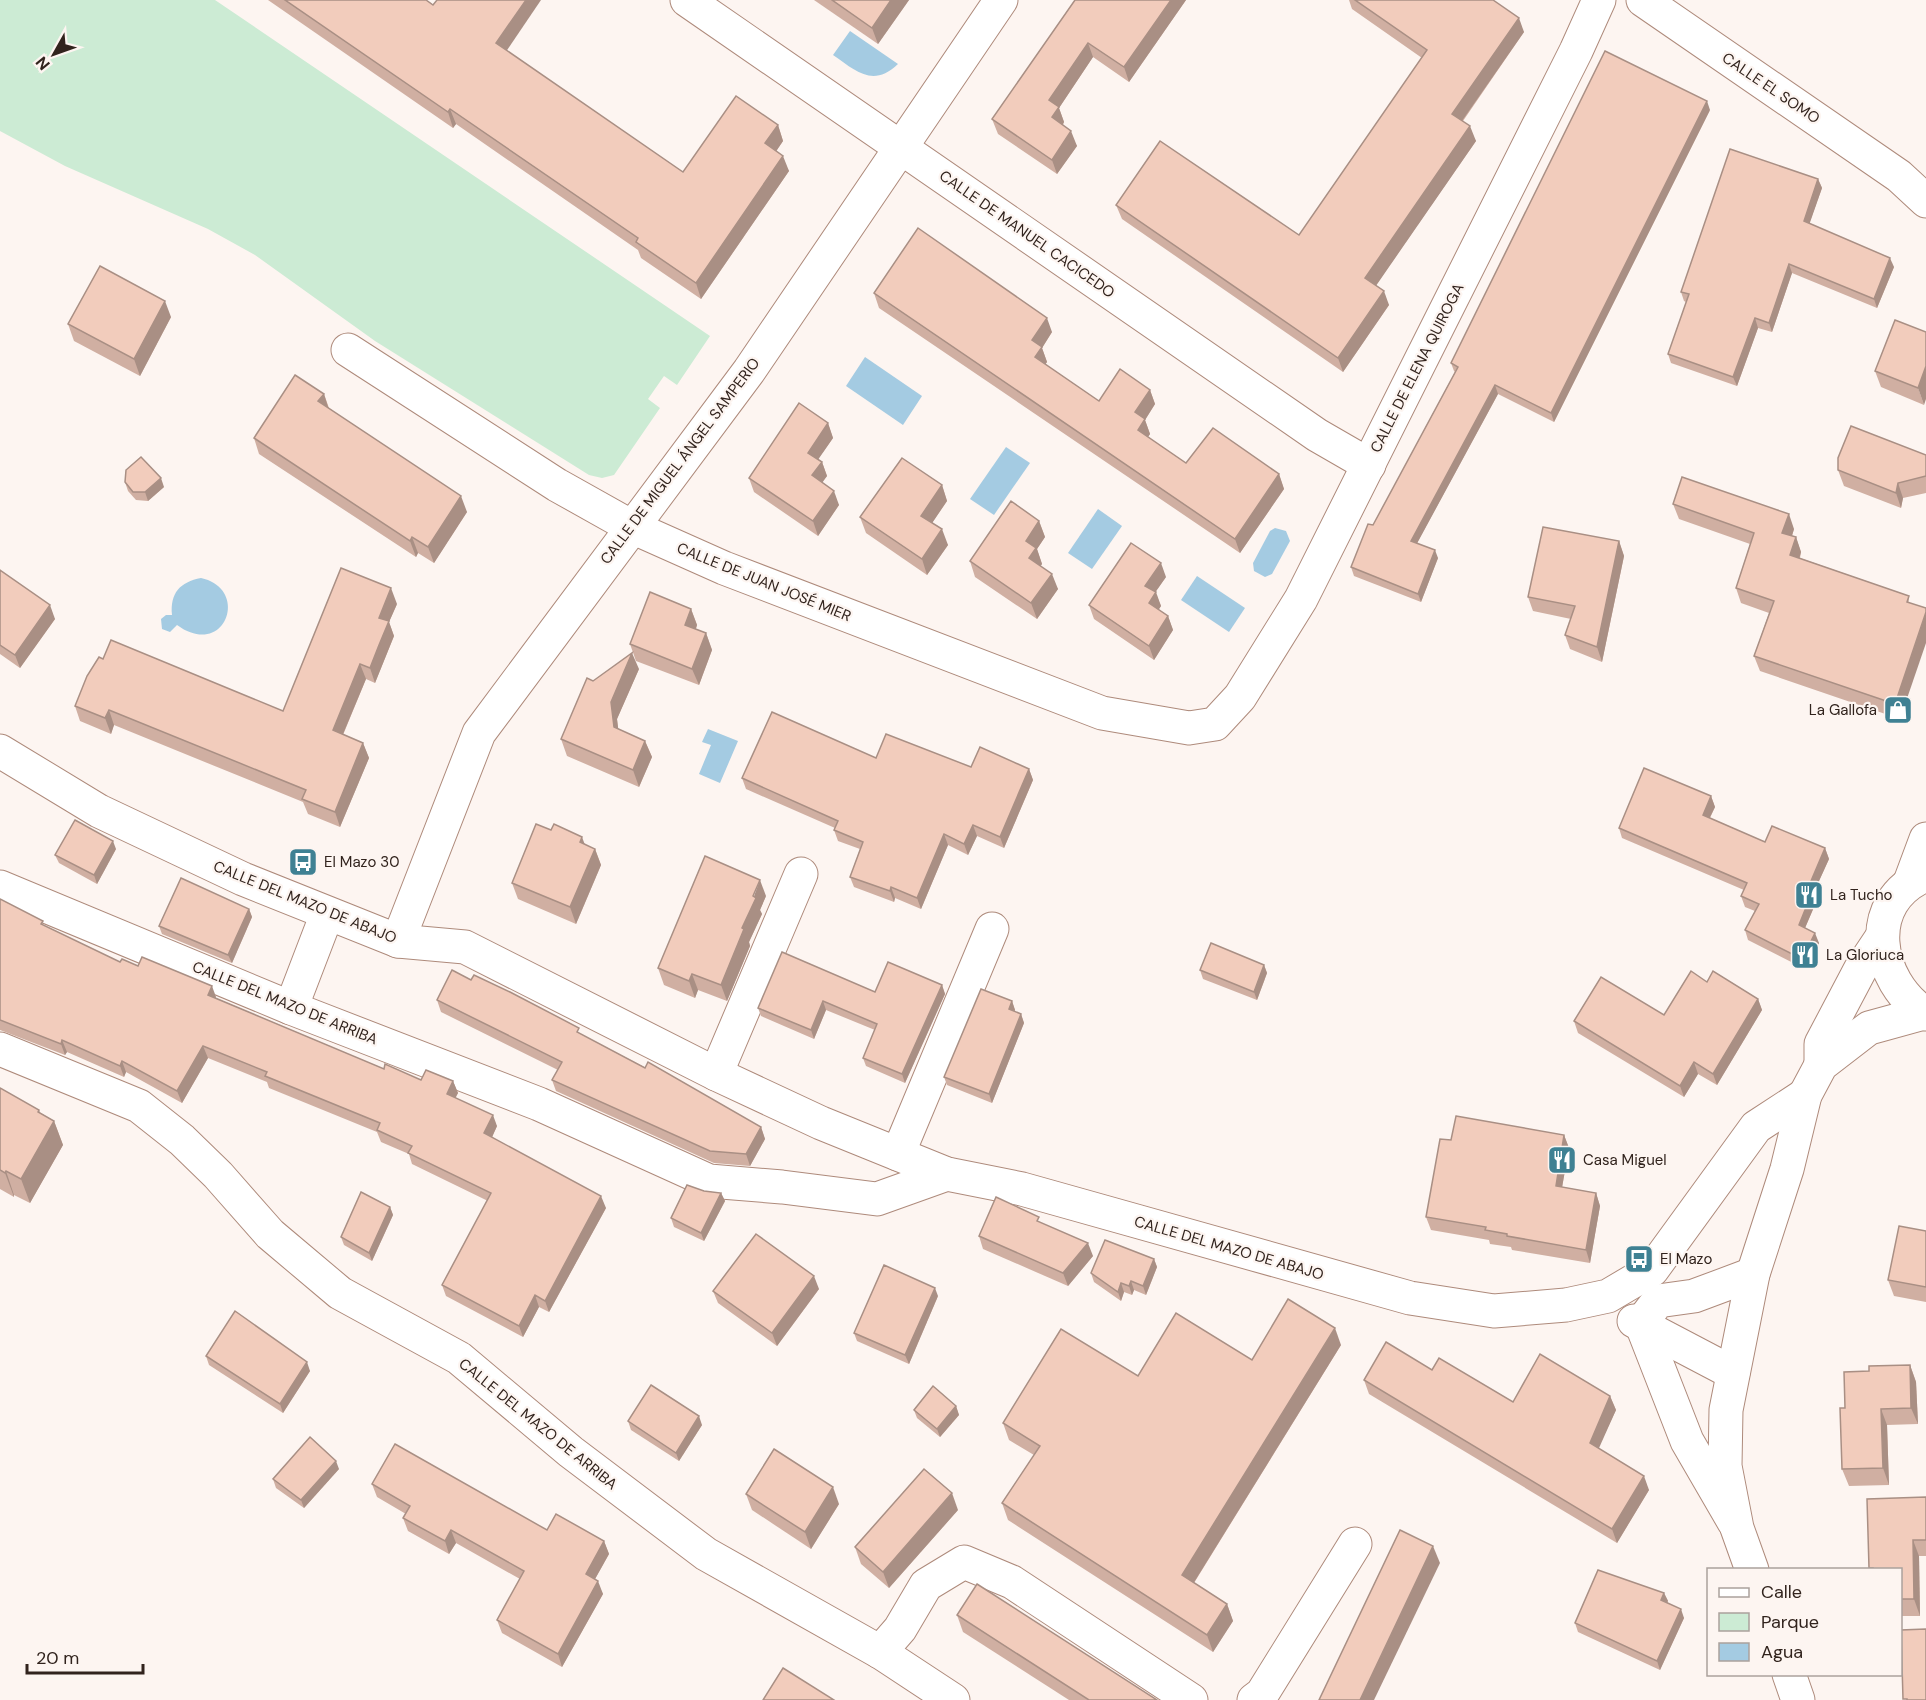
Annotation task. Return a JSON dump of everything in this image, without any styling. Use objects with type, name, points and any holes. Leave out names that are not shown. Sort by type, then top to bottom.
[{"type":"street","name":"CALLE DE MANUEL CACICEDO","points":[[687,0],[902,146],[1317,435],[1369,465]]},
{"type":"street","name":"CALLE DE MIGUEL ÁNGEL SAMPERIO","points":[[399,941],[478,733],[748,371],[1001,0]]},
{"type":"street","name":"CALLE DE ELENA QUIROGA","points":[[1215,724],[1240,697],[1301,599],[1576,51],[1599,0]]},
{"type":"street","name":"CALLE EL SOMO","points":[[1643,0],[1913,181],[1926,201]]},
{"type":"street","name":"CALLE DE JUAN JOSÉ MIER","points":[[348,350],[557,485],[632,527],[724,568],[1102,712],[1189,728],[1215,724]]},
{"type":"street","name":"CALLE DEL MAZO DE ABAJO","points":[[0,751],[99,811],[243,879],[399,941],[465,947],[716,1074],[821,1123],[947,1174],[1022,1190],[1410,1298],[1494,1311],[1566,1305],[1608,1296],[1652,1270],[1756,1127],[1805,1095]]},
{"type":"street","points":[[1925,1013],[1900,993],[1887,967],[1882,937],[1885,919],[1894,898],[1918,878],[1926,839]]},
{"type":"street","points":[[716,1074],[801,874]]},
{"type":"street","name":"CALLE DEL MAZO DE ARRIBA","points":[[0,887],[291,1008],[539,1104],[709,1182],[782,1187],[877,1199],[947,1174]]},
{"type":"street","points":[[291,1008],[327,914]]},
{"type":"street","points":[[898,1154],[992,929]]},
{"type":"street","points":[[1821,1065],[1821,1044],[1860,970],[1882,937]]},
{"type":"street","points":[[1752,1568],[1737,1528],[1725,1466],[1726,1410],[1753,1274],[1787,1169],[1805,1095],[1821,1065],[1869,1028],[1925,1013]]},
{"type":"street","name":"CALLE DEL MAZO DE ARRIBA","points":[[0,1049],[139,1106],[182,1140],[218,1175],[270,1234],[340,1293],[459,1358],[580,1459],[706,1554],[880,1652],[953,1700]]},
{"type":"street","points":[[1737,1528],[1687,1441],[1641,1323],[1658,1301],[1694,1296],[1753,1274]]},
{"type":"street","name":"CALLE DEL MAZO DE ABAJO","points":[[1566,1305],[1641,1323],[1733,1373]]},
{"type":"street","points":[[1254,1700],[1262,1694],[1355,1544]]},
{"type":"street","points":[[880,1652],[900,1629],[926,1585],[964,1562],[1012,1582],[1191,1700]]},
{"type":"street","points":[[1790,1676],[1798,1700]]},
{"type":"green space","points":[[0,0],[215,0],[710,336],[677,385],[664,376],[648,399],[660,408],[614,475],[602,478],[589,475],[375,341],[255,255],[208,229],[65,166],[0,131]]},
{"type":"water","points":[[850,31],[898,64],[881,75],[873,76],[849,67],[833,55]]},
{"type":"water","points":[[865,357],[922,396],[903,425],[846,386]]},
{"type":"water","points":[[1006,447],[1030,463],[994,515],[970,499]]},
{"type":"water","points":[[1098,509],[1122,526],[1092,569],[1068,553]]},
{"type":"water","points":[[1275,528],[1286,531],[1290,541],[1272,574],[1265,577],[1254,571],[1253,563],[1270,531]]},
{"type":"water","points":[[1197,576],[1245,608],[1229,632],[1181,600]]},
{"type":"water","points":[[201,578],[216,585],[225,595],[228,607],[226,619],[219,628],[208,634],[194,633],[177,625],[170,632],[162,629],[161,619],[166,615],[172,615],[173,600],[178,590],[187,582]]},
{"type":"water","points":[[708,729],[738,741],[720,783],[699,774],[711,745],[702,742]]},
{"type":"building","points":[[285,0],[426,0],[433,5],[437,0],[526,0],[496,43],[683,172],[736,96],[778,125],[765,143],[783,156],[696,283],[636,242],[638,238],[450,109],[448,112]]},
{"type":"building","points":[[832,0],[891,0],[872,28]]},
{"type":"building","points":[[1075,0],[1171,0],[1124,67],[1088,43],[1049,100],[1059,107],[1052,117],[1071,131],[1052,160],[992,119]]},
{"type":"building","points":[[1355,0],[1493,0],[1519,18],[1452,114],[1470,126],[1365,278],[1384,291],[1338,358],[1116,205],[1160,141],[1299,235],[1427,50]]},
{"type":"building","points":[[1605,51],[1707,101],[1551,413],[1495,385],[1411,541],[1435,550],[1418,594],[1351,567],[1368,524],[1373,525],[1458,367],[1451,363]]},
{"type":"building","points":[[1730,149],[1818,179],[1804,221],[1890,258],[1874,299],[1789,264],[1769,323],[1755,318],[1733,377],[1668,354],[1689,294],[1681,292]]},
{"type":"building","points":[[918,228],[1047,318],[1032,340],[1042,347],[1035,357],[1099,401],[1120,369],[1150,390],[1135,412],[1145,419],[1138,430],[1186,463],[1213,428],[1279,474],[1235,539],[874,293]]},
{"type":"building","points":[[100,266],[165,301],[134,359],[68,324]]},
{"type":"building","points":[[1895,320],[1926,332],[1926,366],[1918,388],[1875,371]]},
{"type":"building","points":[[295,375],[324,394],[318,401],[461,496],[428,547],[412,537],[410,541],[254,438]]},
{"type":"building","points":[[799,403],[828,423],[808,453],[822,462],[812,475],[834,491],[813,521],[749,478]]},
{"type":"building","points":[[1851,426],[1926,455],[1926,476],[1898,483],[1896,493],[1838,470],[1838,458]]},
{"type":"building","points":[[141,457],[161,478],[145,492],[133,492],[125,482],[126,470]]},
{"type":"building","points":[[902,458],[942,485],[921,516],[942,529],[922,559],[860,517]]},
{"type":"building","points":[[1682,477],[1789,514],[1782,533],[1796,537],[1790,555],[1909,596],[1907,602],[1926,608],[1895,704],[1754,656],[1774,601],[1736,588],[1754,533],[1673,504]]},
{"type":"building","points":[[1011,501],[1039,521],[1026,541],[1036,548],[1029,558],[1052,574],[1031,603],[970,561]]},
{"type":"building","points":[[1543,527],[1619,541],[1597,647],[1565,635],[1575,606],[1528,597]]},
{"type":"building","points":[[1131,543],[1161,563],[1145,586],[1156,592],[1149,603],[1168,616],[1149,646],[1089,605]]},
{"type":"building","points":[[341,568],[391,588],[379,618],[389,621],[370,668],[360,664],[333,730],[363,743],[335,812],[302,799],[306,790],[109,710],[105,718],[75,706],[87,676],[99,657],[103,659],[111,640],[283,711]]},
{"type":"building","points":[[0,570],[50,605],[15,655],[0,645]]},
{"type":"building","points":[[650,592],[691,609],[685,625],[706,633],[692,669],[630,644]]},
{"type":"building","points":[[632,653],[611,702],[614,727],[645,741],[633,770],[561,739],[587,678],[593,681]]},
{"type":"building","points":[[772,712],[876,758],[886,734],[971,767],[980,747],[1029,769],[1000,837],[973,825],[964,844],[944,834],[917,898],[891,887],[890,891],[850,877],[863,842],[834,830],[838,821],[742,778]]},
{"type":"building","points":[[1644,768],[1711,796],[1703,815],[1765,842],[1772,826],[1825,848],[1808,888],[1813,890],[1799,925],[1815,933],[1802,959],[1745,930],[1759,904],[1741,896],[1747,883],[1619,828]]},
{"type":"building","points":[[75,820],[113,841],[94,875],[55,855]]},
{"type":"building","points":[[536,824],[551,830],[554,824],[582,837],[580,842],[595,849],[570,907],[512,883]]},
{"type":"building","points":[[705,856],[760,880],[753,896],[756,898],[721,985],[692,974],[689,981],[658,968]]},
{"type":"building","points":[[181,878],[249,909],[228,955],[159,926]]},
{"type":"building","points":[[0,899],[43,921],[41,924],[120,962],[122,959],[138,966],[142,957],[212,986],[208,995],[384,1069],[385,1064],[421,1080],[426,1070],[453,1081],[447,1094],[493,1115],[484,1133],[601,1196],[545,1301],[535,1295],[519,1326],[442,1285],[491,1193],[408,1153],[412,1146],[377,1130],[380,1123],[265,1076],[267,1072],[203,1046],[177,1091],[122,1061],[120,1066],[62,1040],[61,1044],[0,1020]]},
{"type":"building","points":[[1211,943],[1264,965],[1254,992],[1200,970]]},
{"type":"building","points":[[782,952],[875,992],[888,962],[942,985],[902,1074],[863,1058],[877,1024],[823,1001],[811,1030],[758,1008]]},
{"type":"building","points":[[452,970],[471,980],[474,975],[510,992],[579,1028],[577,1032],[645,1068],[648,1062],[761,1127],[746,1154],[710,1151],[552,1080],[562,1062],[437,1000]]},
{"type":"building","points":[[1691,971],[1707,982],[1713,971],[1758,999],[1713,1074],[1694,1062],[1680,1086],[1574,1021],[1601,977],[1664,1015]]},
{"type":"building","points":[[981,989],[1012,1001],[1009,1009],[1021,1014],[989,1094],[944,1077]]},
{"type":"building","points":[[0,1088],[54,1121],[21,1179],[0,1170]]},
{"type":"building","points":[[1456,1116],[1564,1135],[1556,1186],[1596,1193],[1586,1250],[1507,1236],[1507,1234],[1485,1230],[1486,1227],[1426,1217],[1440,1139],[1451,1140]]},
{"type":"building","points":[[687,1185],[704,1191],[721,1193],[701,1233],[671,1218]]},
{"type":"building","points":[[361,1192],[390,1207],[369,1253],[341,1237]]},
{"type":"building","points":[[996,1197],[1039,1217],[1037,1221],[1088,1243],[1063,1273],[979,1236]]},
{"type":"building","points":[[1899,1226],[1926,1231],[1926,1287],[1888,1280]]},
{"type":"building","points":[[756,1234],[814,1276],[772,1333],[713,1291]]},
{"type":"building","points":[[1105,1240],[1154,1259],[1143,1286],[1131,1281],[1129,1286],[1121,1283],[1118,1292],[1091,1273]]},
{"type":"building","points":[[884,1265],[935,1288],[905,1355],[854,1333]]},
{"type":"building","points":[[1288,1299],[1335,1328],[1182,1575],[1227,1604],[1207,1635],[1002,1503],[1040,1446],[1003,1423],[1061,1329],[1138,1376],[1176,1313],[1252,1360]]},
{"type":"building","points":[[235,1311],[307,1362],[280,1404],[206,1356]]},
{"type":"building","points":[[1386,1342],[1432,1370],[1439,1358],[1513,1402],[1540,1354],[1610,1396],[1590,1443],[1644,1476],[1612,1529],[1364,1380]]},
{"type":"building","points":[[1910,1365],[1911,1408],[1881,1409],[1883,1468],[1842,1469],[1840,1408],[1845,1408],[1844,1372],[1869,1371],[1869,1366]]},
{"type":"building","points":[[651,1385],[699,1416],[676,1453],[628,1421]]},
{"type":"building","points":[[933,1386],[956,1406],[937,1429],[914,1410]]},
{"type":"building","points":[[310,1437],[336,1461],[301,1500],[273,1479]]},
{"type":"building","points":[[395,1444],[547,1530],[556,1514],[604,1541],[586,1574],[598,1581],[558,1654],[497,1620],[524,1571],[451,1530],[445,1541],[403,1518],[410,1506],[372,1484]]},
{"type":"building","points":[[774,1449],[833,1487],[805,1532],[746,1494]]},
{"type":"building","points":[[924,1469],[952,1493],[883,1572],[855,1547]]},
{"type":"building","points":[[1926,1497],[1926,1540],[1913,1540],[1914,1599],[1902,1599],[1902,1568],[1869,1568],[1867,1499]]},
{"type":"building","points":[[1400,1530],[1433,1546],[1360,1700],[1319,1700]]},
{"type":"building","points":[[1598,1570],[1664,1593],[1661,1600],[1681,1609],[1657,1661],[1575,1623]]},
{"type":"building","points":[[977,1584],[1157,1700],[1089,1700],[957,1615]]},
{"type":"building","points":[[1926,1629],[1926,1700],[1903,1699],[1902,1630]]},
{"type":"building","points":[[783,1668],[834,1700],[763,1700]]},
{"type":"place","name":"La Gallofa","points":[[1898,710]]},
{"type":"place","name":"El Mazo 30","points":[[303,862]]},
{"type":"place","name":"La Tucho","points":[[1809,895]]},
{"type":"place","name":"La Gloriuca","points":[[1805,955]]},
{"type":"place","name":"Casa Miguel","points":[[1562,1160]]},
{"type":"place","name":"El Mazo","points":[[1639,1259]]}]
